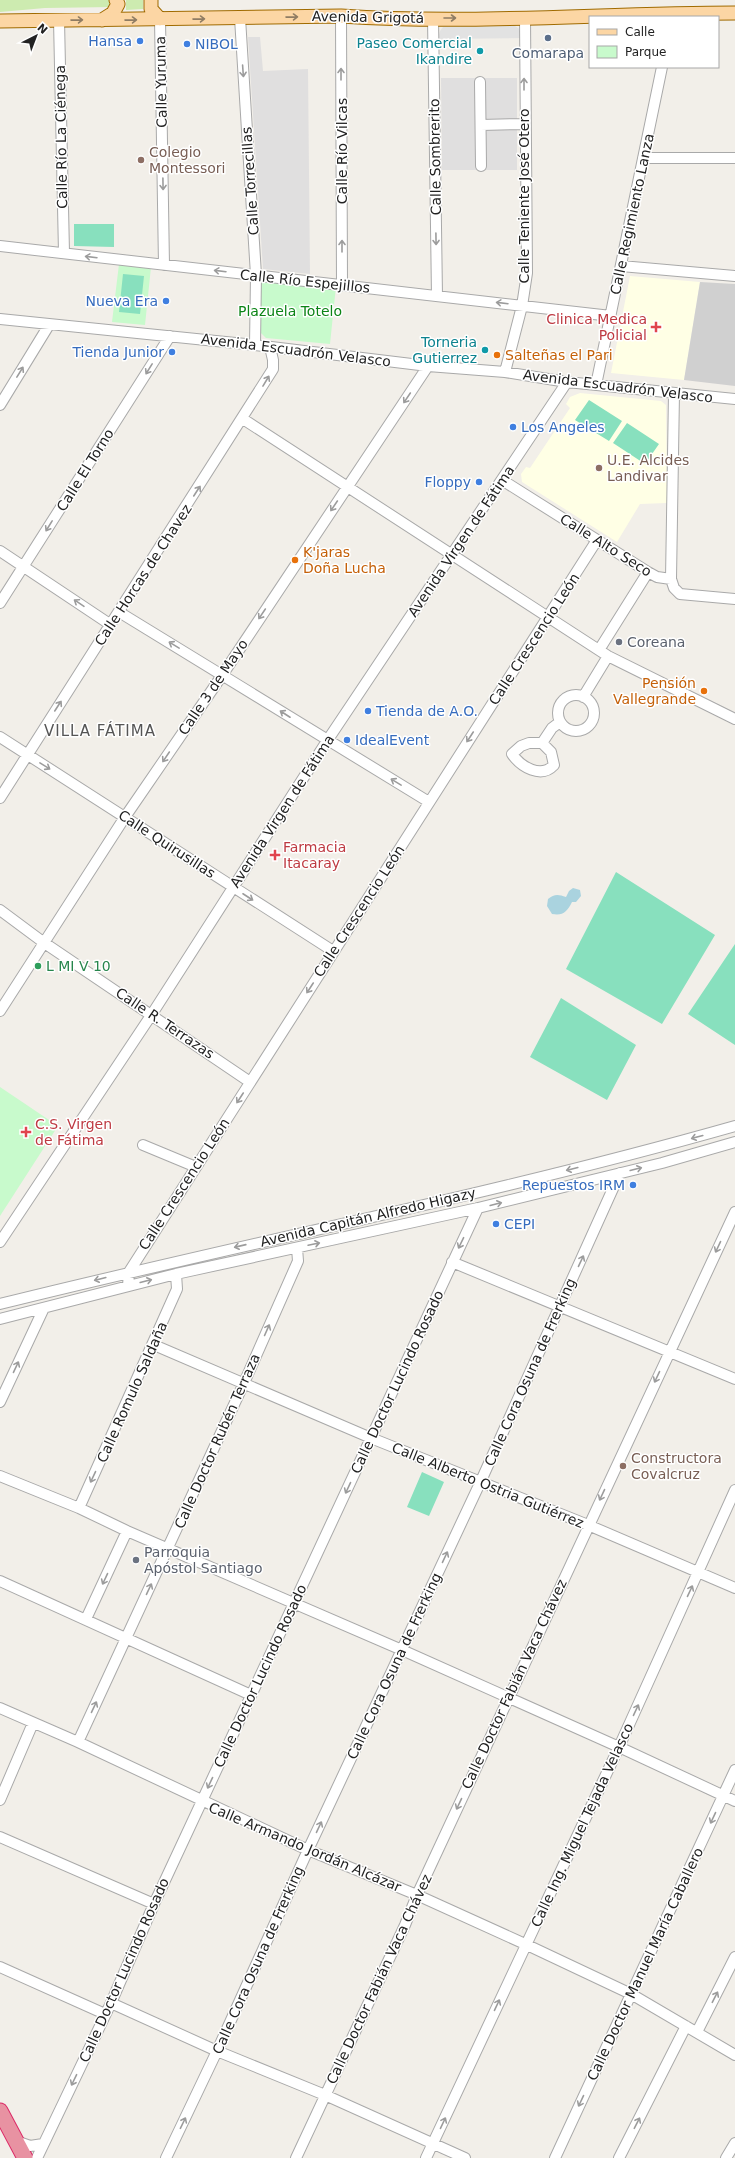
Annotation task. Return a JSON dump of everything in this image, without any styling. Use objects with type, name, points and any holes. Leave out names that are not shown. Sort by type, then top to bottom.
[{"type":"highway","points":[[0,2111],[25,2158]]},
{"type":"main road","points":[[102,20],[113,13],[118,4],[116,0]]},
{"type":"main road","points":[[151,0],[151,9],[160,19]]},
{"type":"main road","name":"Avenida Grigotá","points":[[624,16],[735,13]]},
{"type":"main road","name":"Avenida Grigotá","points":[[0,21],[341,16],[380,19],[589,17]]},
{"type":"street","name":"Calle Río Vilcas","points":[[341,16],[342,285]]},
{"type":"street","name":"Calle Torrecillas","points":[[240,18],[256,275],[255,345]]},
{"type":"street","name":"Calle Sombrerito","points":[[433,18],[437,296]]},
{"type":"street","name":"Calle Teniente José Otero","points":[[505,372],[522,306],[527,273],[524,124],[525,18]]},
{"type":"street","name":"Calle Yuruma","points":[[160,19],[164,265]]},
{"type":"street","name":"Calle Río La Ciénega","points":[[59,20],[64,253]]},
{"type":"street","name":"Calle Regimiento Lanza","points":[[596,385],[662,68]]},
{"type":"street","points":[[480,82],[481,166]]},
{"type":"street","points":[[480,125],[524,124]]},
{"type":"street","points":[[644,158],[735,158]]},
{"type":"street","name":"Calle Río Espejillos","points":[[0,246],[611,316]]},
{"type":"street","points":[[621,266],[735,276]]},
{"type":"street","name":"Avenida Escuadrón Velasco","points":[[0,319],[255,345],[428,366],[505,372],[567,382],[735,399]]},
{"type":"street","points":[[0,405],[49,325]]},
{"type":"street","name":"Calle El Torno","points":[[0,602],[24,567],[170,336]]},
{"type":"street","name":"Calle Horcas de Chavez","points":[[0,798],[243,419],[273,369],[273,360],[270,347]]},
{"type":"street","name":"Calle 3 de Mayo","points":[[0,1011],[43,942],[125,817],[223,674],[428,366]]},
{"type":"street","name":"Avenida Virgen de Fátima","points":[[0,1242],[152,1014],[327,741],[567,382]]},
{"type":"street","points":[[674,393],[671,579],[674,588],[680,594],[735,599]]},
{"type":"street","points":[[243,419],[604,653],[735,719]]},
{"type":"street","name":"Calle Alto Seco","points":[[502,480],[648,572],[657,577],[671,579]]},
{"type":"street","name":"Calle Crescencio León","points":[[128,1272],[597,540]]},
{"type":"street","points":[[0,551],[111,625]]},
{"type":"street","points":[[583,697],[604,653],[648,572]]},
{"type":"street","points":[[120,612],[223,674],[327,741],[429,802]]},
{"type":"street","points":[[572,695],[583,697],[588,700],[593,711],[590,723],[586,727],[575,731],[564,726],[560,722],[558,711],[562,701],[572,695]]},
{"type":"street","points":[[542,743],[552,728],[560,722]]},
{"type":"street","name":"Calle Quirusillas","points":[[0,737],[334,951]]},
{"type":"street","name":"Calle R. Terrazas","points":[[0,910],[43,942],[152,1014],[250,1082]]},
{"type":"street","name":"Avenida Capitán Alfredo Higazy","points":[[0,1304],[128,1272],[514,1184],[735,1126]]},
{"type":"street","name":"Avenida Capitán Alfredo Higazy","points":[[0,1319],[176,1274],[478,1208],[620,1173],[735,1142]]},
{"type":"street","points":[[143,1145],[196,1167]]},
{"type":"street","name":"Calle Cora Osuna de Frerking","points":[[166,2158],[480,1483],[620,1173]]},
{"type":"street","points":[[449,1198],[451,1214]]},
{"type":"street","name":"Calle Doctor Lucindo Rosado","points":[[37,2158],[111,2003],[154,1904],[201,1802],[295,1604],[478,1208]]},
{"type":"street","name":"Calle Doctor Fabián Vaca Chávez","points":[[296,2158],[405,1925],[417,1895],[507,1698],[735,1212]]},
{"type":"street","name":"Calle Doctor Rubén Terraza","points":[[78,1742],[244,1383],[298,1260],[297,1248]]},
{"type":"street","points":[[452,1262],[735,1380]]},
{"type":"street","points":[[128,1272],[128,1286]]},
{"type":"street","name":"Calle Romulo Saldaña","points":[[79,1508],[154,1345],[177,1289],[176,1274]]},
{"type":"street","points":[[0,1402],[44,1308]]},
{"type":"street","name":"Calle Alberto Ostria Gutiérrez","points":[[154,1345],[371,1438],[480,1483],[588,1525],[735,1588]]},
{"type":"street","points":[[0,1476],[79,1508],[127,1531],[402,1650],[724,1794],[735,1801]]},
{"type":"street","name":"Calle Ing. Miguel Tejada Velasco","points":[[426,2158],[525,1944],[619,1747],[735,1490]]},
{"type":"street","points":[[86,1619],[127,1531]]},
{"type":"street","points":[[0,1581],[251,1695]]},
{"type":"street","name":"Calle Armando Jordán Alcázar","points":[[0,1708],[78,1742],[201,1802],[308,1850],[417,1895],[525,1944],[631,1994],[735,2054]]},
{"type":"street","points":[[0,1800],[33,1723]]},
{"type":"street","name":"Calle Doctor Manuel María Caballero","points":[[555,2158],[735,1770]]},
{"type":"street","points":[[0,1837],[154,1904]]},
{"type":"street","points":[[697,2032],[735,1956]]},
{"type":"street","points":[[0,1967],[105,2014]]},
{"type":"street","points":[[111,2003],[217,2051],[325,2095],[465,2158]]},
{"type":"street","points":[[619,2158],[686,2026]]},
{"type":"street","points":[[16,2142],[30,2146],[43,2144]]},
{"type":"street","points":[[726,2158],[735,2143]]},
{"type":"shaded area","points":[[515,26],[521,30],[524,38],[438,39],[440,31],[443,27]]},
{"type":"shaded area","points":[[248,37],[260,37],[263,71],[308,69],[310,274],[263,269]]},
{"type":"shaded area","points":[[441,78],[517,78],[517,170],[442,170]]},
{"type":"shaded area","name":"Clinica Medica Policial","points":[[630,276],[700,282],[684,380],[611,373]]},
{"type":"shaded area","points":[[700,282],[735,284],[735,386],[684,380]]},
{"type":"shaded area","name":"U.E. Alcides Landivar","points":[[580,393],[661,401],[666,405],[667,503],[640,504],[617,542],[522,482],[521,474],[526,467],[530,468],[570,408],[566,404],[570,397]]},
{"type":"green space","points":[[0,0],[112,0],[113,7],[45,8],[0,12]]},
{"type":"green space","points":[[126,0],[143,0],[143,9],[126,10]]},
{"type":"green space","points":[[74,224],[114,224],[114,247],[74,246]]},
{"type":"green space","points":[[119,264],[151,267],[145,325],[112,322]]},
{"type":"green space","points":[[123,274],[144,276],[140,314],[119,312]]},
{"type":"green space","name":"Plazuela Totelo","points":[[263,280],[336,286],[330,344],[266,338],[260,332],[261,284]]},
{"type":"green space","points":[[589,400],[622,421],[609,441],[575,420]]},
{"type":"green space","points":[[627,423],[659,444],[645,464],[613,443]]},
{"type":"green space","points":[[616,872],[715,935],[662,1024],[566,969]]},
{"type":"green space","points":[[735,944],[735,1045],[688,1014]]},
{"type":"green space","points":[[561,998],[636,1045],[607,1100],[530,1057]]},
{"type":"green space","points":[[0,1087],[58,1126],[0,1216]]},
{"type":"green space","points":[[422,1472],[444,1482],[429,1516],[407,1507]]},
{"type":"water","points":[[573,888],[580,890],[581,896],[576,902],[572,902],[562,914],[552,914],[547,906],[548,899],[556,895],[566,897],[569,891]]},
{"type":"place","name":"Comarapa","points":[[548,38]]},
{"type":"place","name":"Hansa","points":[[140,41]]},
{"type":"place","name":"NIBOL","points":[[187,44]]},
{"type":"place","name":"Paseo Comercial Ikandire","points":[[480,51]]},
{"type":"place","name":"Colegio Montessori","points":[[141,160]]},
{"type":"place","name":"Nueva Era","points":[[166,301]]},
{"type":"place","name":"Clinica Medica Policial","points":[[656,327]]},
{"type":"place","name":"Torneria Gutierrez","points":[[485,350]]},
{"type":"place","name":"Tienda Junior","points":[[172,352]]},
{"type":"place","name":"Salteñas el Pari","points":[[497,355]]},
{"type":"place","name":"Los Angeles","points":[[513,427]]},
{"type":"place","name":"U.E. Alcides Landivar","points":[[599,468]]},
{"type":"place","name":"Floppy","points":[[479,482]]},
{"type":"place","name":"K'jaras Doña Lucha","points":[[295,560]]},
{"type":"place","name":"Coreana","points":[[619,642]]},
{"type":"place","name":"Pensión Vallegrande","points":[[704,691]]},
{"type":"place","name":"Tienda de A.O.","points":[[368,711]]},
{"type":"place","name":"IdealEvent","points":[[347,740]]},
{"type":"place","name":"Farmacia Itacaray","points":[[275,855]]},
{"type":"place","name":"L MI V 10","points":[[38,966]]},
{"type":"place","name":"C.S. Virgen de Fátima","points":[[26,1132]]},
{"type":"place","name":"Repuestos IRM","points":[[633,1185]]},
{"type":"place","name":"CEPI","points":[[496,1224]]},
{"type":"place","name":"Constructora Covalcruz","points":[[623,1466]]},
{"type":"place","name":"Parroquia Apóstol Santiago","points":[[136,1560]]},
{"type":"district","name":"VILLA FÁTIMA","points":[[100,731]]}]
